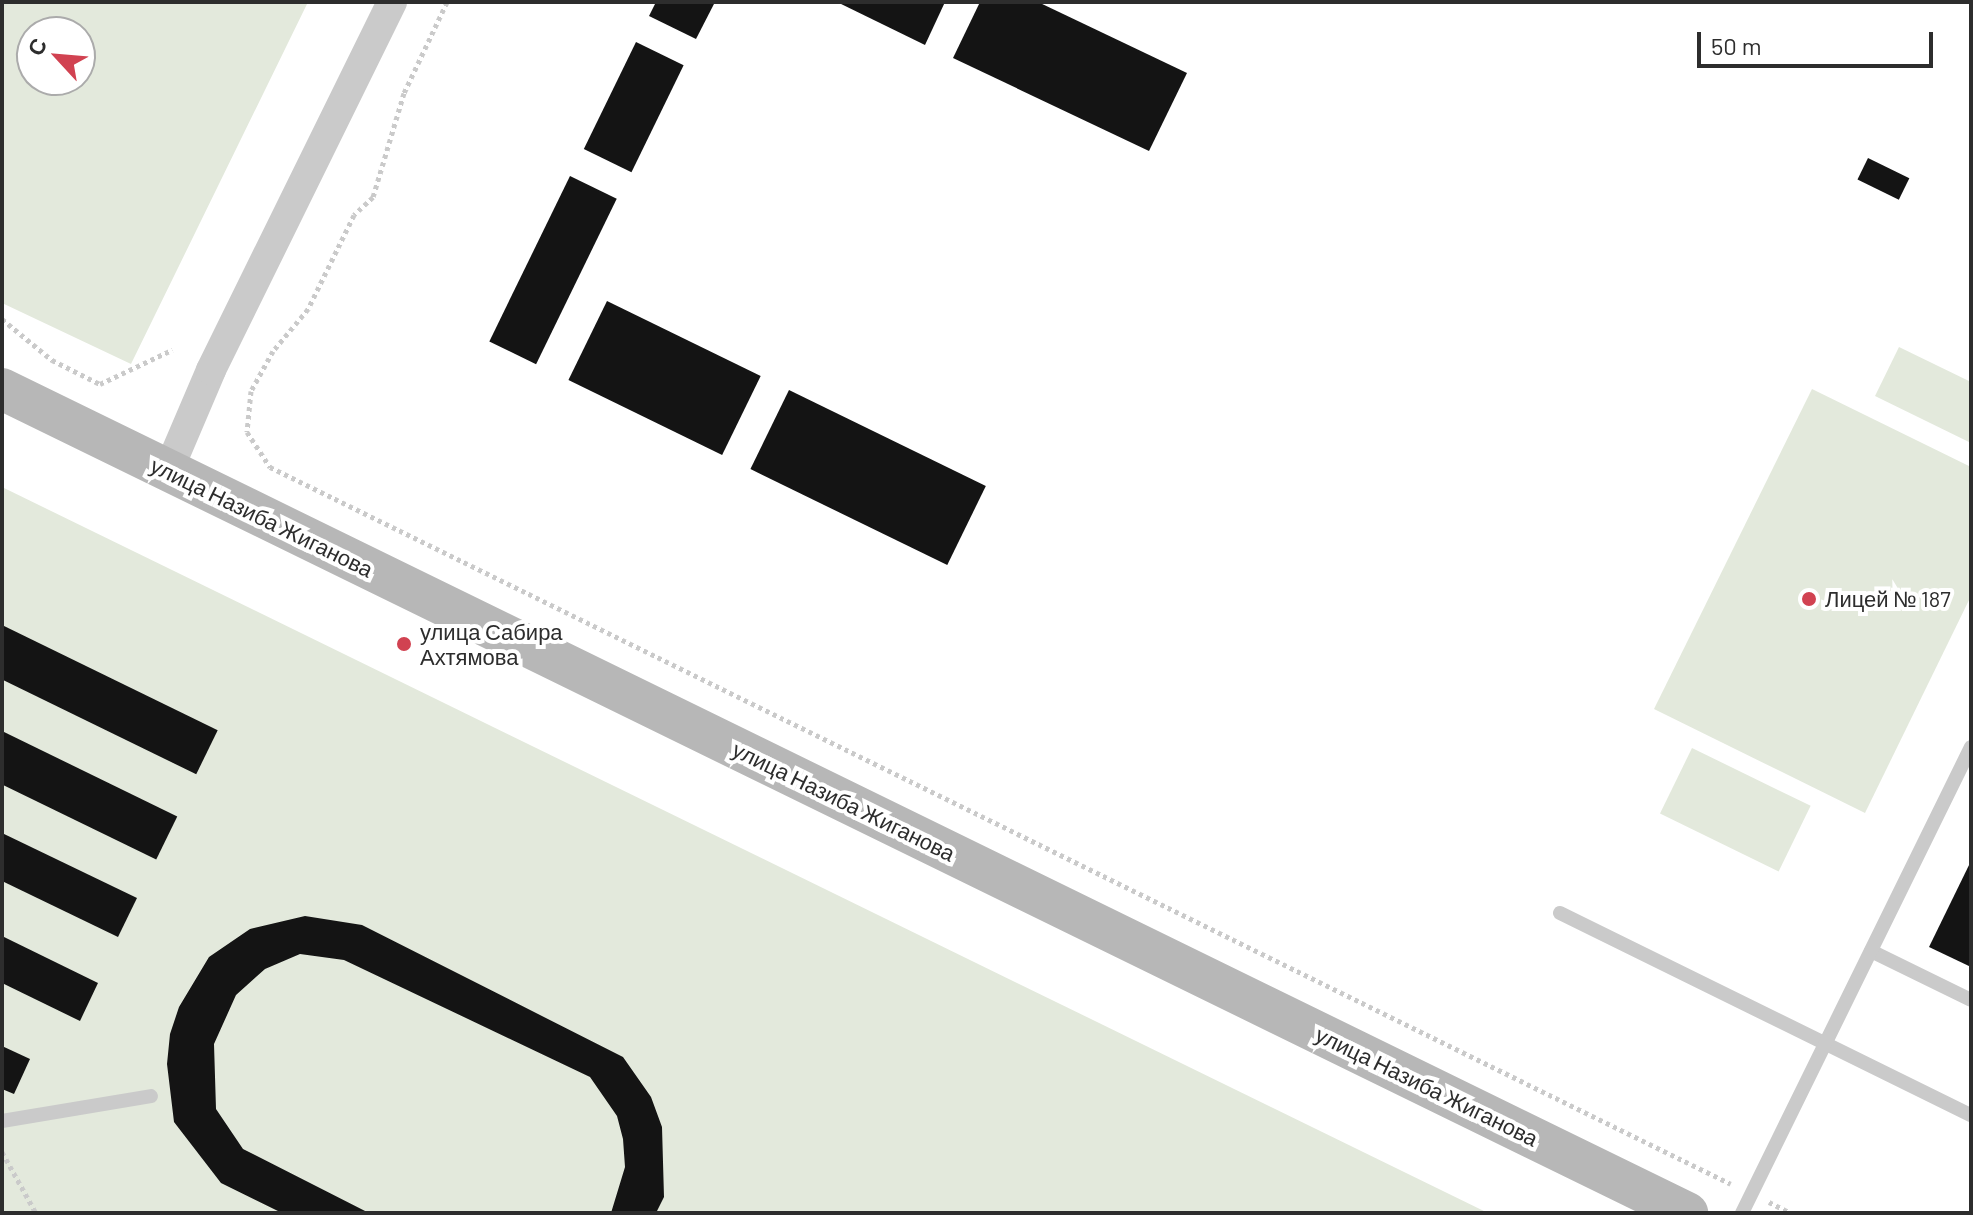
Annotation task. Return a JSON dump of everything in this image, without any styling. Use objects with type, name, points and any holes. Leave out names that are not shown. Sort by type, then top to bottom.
[{"type":"street","points":[[168,471],[211,370],[392,2]]},
{"type":"street","name":"улица Назиба Жиганова","points":[[2,389],[1687,1213]]},
{"type":"lane","points":[[1742,1213],[1971,747]]},
{"type":"lane","points":[[1560,913],[1971,1115]]},
{"type":"lane","points":[[1871,951],[1971,1000]]},
{"type":"lane","points":[[2,1121],[151,1096]]},
{"type":"path","points":[[447,2],[404,93],[373,197],[354,215],[308,309],[273,351],[251,391],[247,432],[270,467],[1791,1213]]},
{"type":"path","points":[[2,319],[52,360],[100,384],[172,350]]},
{"type":"path","points":[[2,1152],[36,1213]]},
{"type":"shaded area","points":[[2,2],[308,2],[131,364],[2,303]]},
{"type":"shaded area","points":[[1899,347],[1971,382],[1971,443],[1875,396]]},
{"type":"shaded area","points":[[1812,389],[1971,467],[1971,596],[1865,813],[1654,709]]},
{"type":"shaded area","points":[[2,487],[1488,1213],[2,1213]]},
{"type":"shaded area","points":[[1692,748],[1811,806],[1779,871],[1660,814]]},
{"type":"building","points":[[656,2],[715,2],[696,39],[649,16]]},
{"type":"building","points":[[837,2],[945,2],[925,45]]},
{"type":"building","points":[[980,2],[1038,2],[1187,73],[1149,151],[953,58]]},
{"type":"building","points":[[636,42],[684,65],[631,172],[584,149]]},
{"type":"building","points":[[1868,158],[1909,178],[1899,200],[1857,180]]},
{"type":"building","points":[[570,176],[617,199],[536,364],[489,341]]},
{"type":"building","points":[[607,301],[761,376],[722,455],[568,380]]},
{"type":"building","points":[[789,390],[986,486],[947,565],[750,469]]},
{"type":"building","points":[[2,625],[218,730],[196,774],[2,680]]},
{"type":"building","points":[[2,731],[177,816],[156,860],[2,784]]},
{"type":"building","points":[[2,833],[137,898],[118,937],[2,881]]},
{"type":"building","points":[[1971,861],[1971,967],[1929,947]]},
{"type":"building","points":[[305,916],[362,925],[623,1057],[651,1097],[662,1127],[664,1197],[656,1213],[611,1213],[625,1167],[623,1139],[617,1116],[590,1077],[344,960],[300,954],[265,969],[236,995],[214,1044],[216,1109],[243,1149],[369,1213],[282,1213],[221,1183],[174,1122],[167,1064],[170,1034],[179,1007],[209,957],[250,929]]},
{"type":"building","points":[[2,936],[98,983],[80,1021],[2,983]]},
{"type":"building","points":[[2,1046],[30,1059],[14,1094],[2,1089]]},
{"type":"place","name":"Лицей № 187","points":[[1809,599]]},
{"type":"place","name":"улица Сабира Ахтямова","points":[[404,644]]}]
